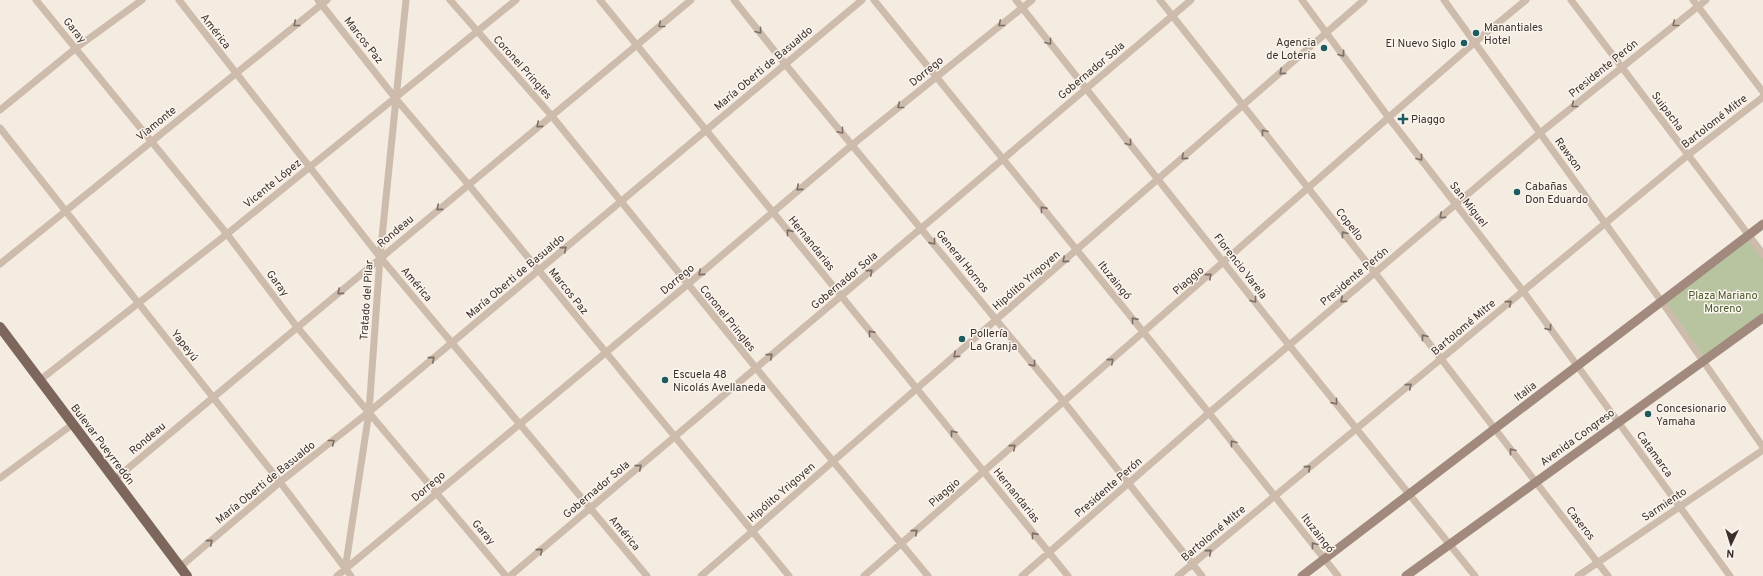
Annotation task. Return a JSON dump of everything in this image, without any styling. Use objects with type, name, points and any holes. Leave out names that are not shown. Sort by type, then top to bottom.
[{"type":"main road","name":"Bulevar Pueyrredón","points":[[0,327],[187,576]]},
{"type":"street","name":"Garay","points":[[36,0],[227,234],[298,327],[506,576]]},
{"type":"street","points":[[0,110],[76,48],[142,0]]},
{"type":"street","name":"América","points":[[179,0],[380,257],[647,576]]},
{"type":"street","name":"Tratado del Pilar","points":[[345,572],[369,412],[380,257],[406,0]]},
{"type":"street","name":"Coronel Pringles","points":[[450,0],[551,116],[687,285],[928,576]]},
{"type":"street","name":"Vicente López","points":[[40,380],[227,234],[516,0]]},
{"type":"street","name":"Hernandarias","points":[[600,0],[636,46],[917,388],[1068,576]]},
{"type":"street","name":"Rondeau","points":[[114,480],[380,257],[691,0]]},
{"type":"street","name":"General Hornos","points":[[734,0],[1064,402],[1202,576]]},
{"type":"street","name":"María Oberti de Basualdo","points":[[180,567],[280,482],[369,412],[452,343],[862,0]]},
{"type":"street","name":"Ituzaingó","points":[[874,0],[1209,413],[1338,576]]},
{"type":"street","name":"Florencio Varela","points":[[1016,0],[1289,345],[1475,576]]},
{"type":"street","name":"Dorrego","points":[[337,576],[345,572],[852,145],[1032,0]]},
{"type":"street","name":"Copello","points":[[1160,0],[1375,273],[1536,482]]},
{"type":"street","name":"Gobernador Sola","points":[[510,576],[1191,0]]},
{"type":"street","name":"San Miguel","points":[[1302,0],[1389,118],[1523,292],[1618,422]]},
{"type":"street","name":"Hipólito Yrigoyen","points":[[701,576],[1364,0]]},
{"type":"street","name":"Rawson","points":[[1444,0],[1662,302],[1763,448]]},
{"type":"street","name":"Piaggio","points":[[864,576],[1144,333],[1475,42],[1526,0]]},
{"type":"street","name":"Suipacha","points":[[1571,0],[1763,254]]},
{"type":"street","points":[[1693,0],[1763,92]]},
{"type":"street","name":"Presidente Perón","points":[[1022,576],[1209,413],[1540,132],[1706,0]]},
{"type":"street","name":"Viamonte","points":[[0,264],[236,73],[322,1]]},
{"type":"street","name":"Marcos Paz","points":[[322,1],[396,98],[789,576]]},
{"type":"street","name":"Bartolomé Mitre","points":[[1178,576],[1688,155],[1763,97]]},
{"type":"street","name":"Yapeyú","points":[[0,128],[212,398],[280,482],[345,572],[351,576]]},
{"type":"street","name":"Italia","points":[[1302,576],[1763,224]]},
{"type":"street","name":"Avenida Congreso","points":[[1406,576],[1763,318]]},
{"type":"street","name":"Catamarca","points":[[1618,422],[1730,576]]},
{"type":"street","points":[[0,478],[73,424]]},
{"type":"street","name":"Sarmiento","points":[[1578,576],[1680,507],[1763,448]]},
{"type":"street","name":"Caseros","points":[[1536,482],[1608,576]]},
{"type":"green space","name":"Plaza Mariano Moreno","points":[[1749,235],[1763,254],[1763,318],[1703,361],[1662,302]]},
{"type":"place","name":"Manantiales Hotel","points":[[1476,33]]},
{"type":"place","name":"El Nuevo Siglo","points":[[1464,43]]},
{"type":"place","name":"Agencia de Loteria","points":[[1324,48]]},
{"type":"place","name":"Piaggo","points":[[1403,119]]},
{"type":"place","name":"Cabañas Don Eduardo","points":[[1517,192]]},
{"type":"place","name":"Pollería La Granja","points":[[962,339]]},
{"type":"place","name":"Escuela 48 Nicolás Avellaneda","points":[[665,380]]},
{"type":"place","name":"Concesionario Yamaha","points":[[1648,414]]}]
